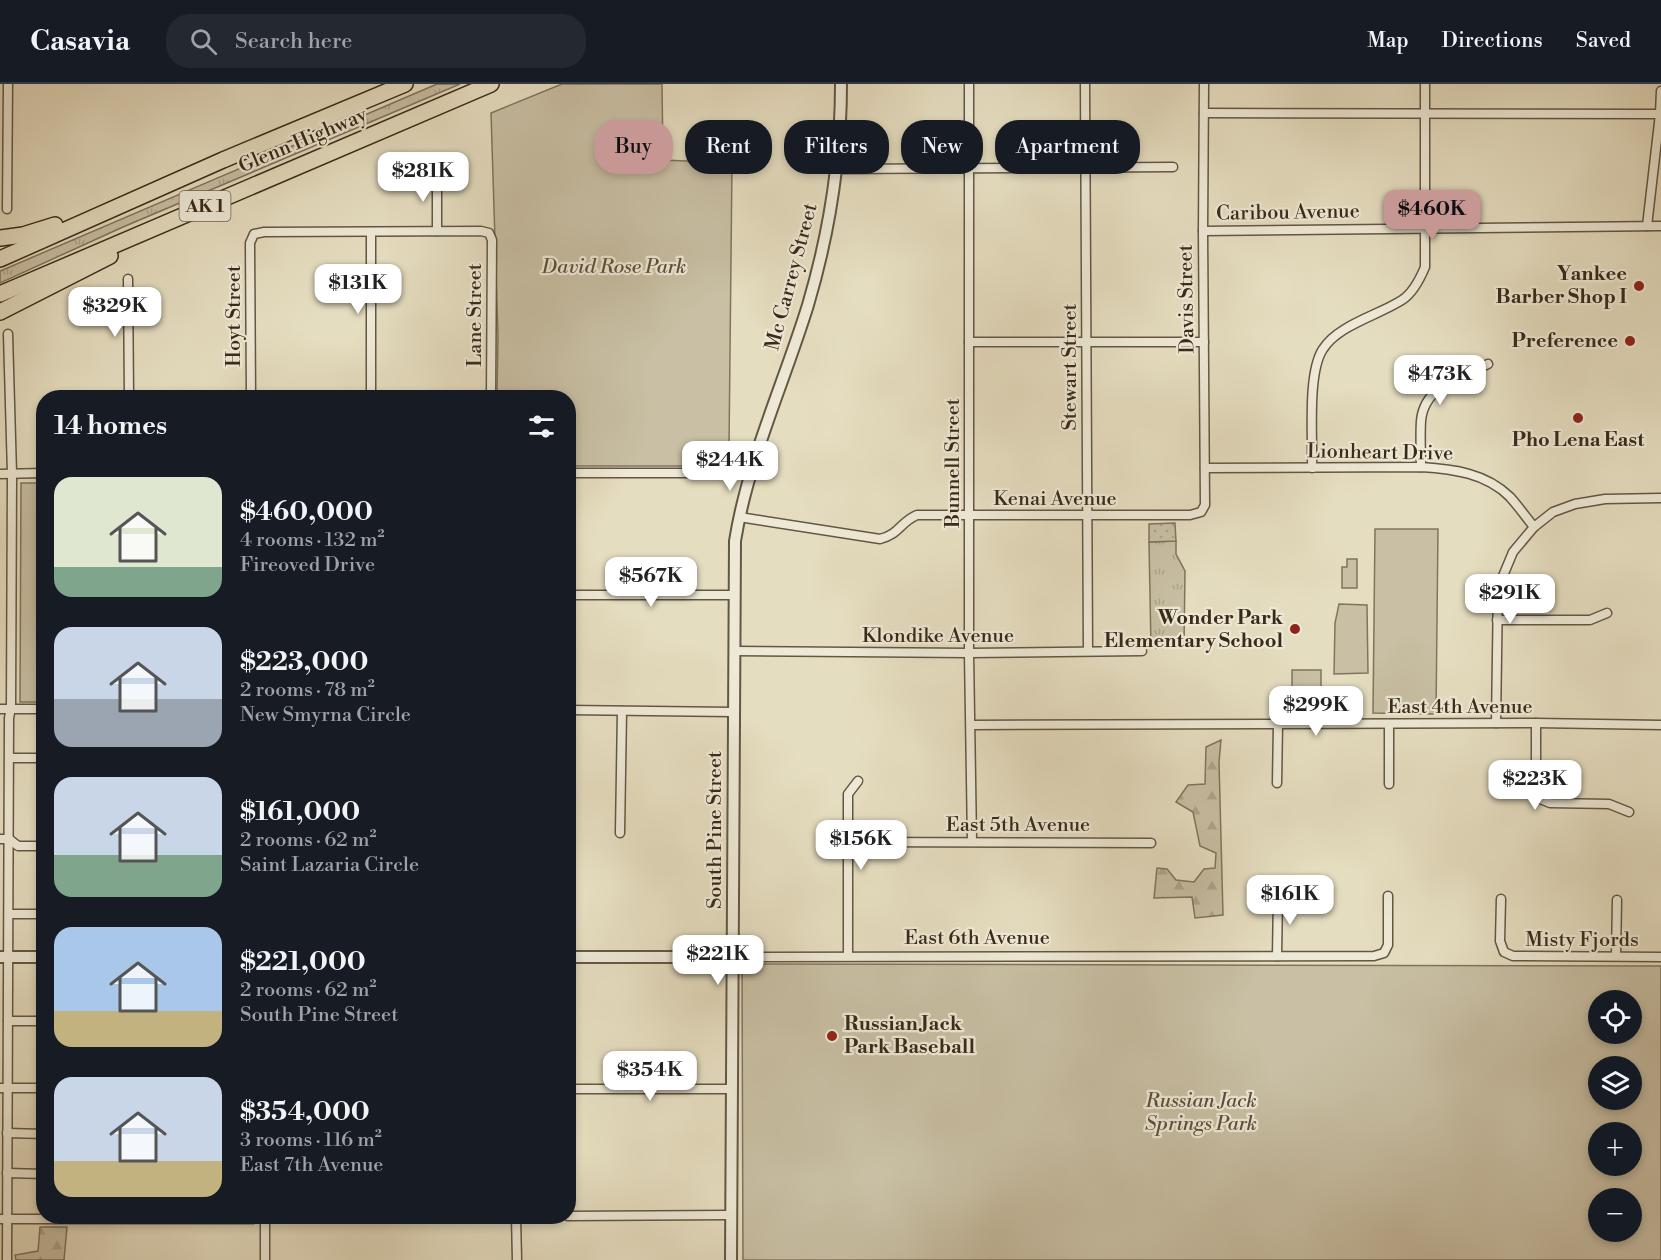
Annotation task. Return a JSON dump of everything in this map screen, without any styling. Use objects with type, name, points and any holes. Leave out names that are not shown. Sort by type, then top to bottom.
[{"type":"highway","name":"Glenn Highway","points":[[0,259],[223,160],[405,84]]},
{"type":"highway","name":"Glenn Highway","points":[[0,294],[491,84]]},
{"type":"highway","points":[[0,238],[50,228],[223,160]]},
{"type":"highway","points":[[0,312],[208,204]]},
{"type":"street","points":[[7,209],[8,84]]},
{"type":"street","name":"Mc Carrey Street","points":[[839,120],[841,84]]},
{"type":"street","name":"Bunnell Street","points":[[969,84],[969,120]]},
{"type":"street","name":"Stewart Street","points":[[1085,84],[1085,120]]},
{"type":"street","name":"Davis Street","points":[[1201,512],[1205,505],[1204,84]]},
{"type":"street","points":[[1312,468],[1313,389],[1316,368],[1323,348],[1355,324],[1404,300],[1418,283],[1425,267],[1427,228],[1425,84]]},
{"type":"street","points":[[1647,226],[1661,91]]},
{"type":"street","points":[[1204,113],[1660,114]]},
{"type":"street","points":[[1140,168],[1173,167]]},
{"type":"street","name":"Mc Carrey Street","points":[[751,473],[808,304],[824,240],[835,174]]},
{"type":"street","name":"Bunnell Street","points":[[968,174],[969,653],[972,841]]},
{"type":"street","name":"Stewart Street","points":[[1085,174],[1088,651]]},
{"type":"street","points":[[371,390],[371,232],[436,231],[437,176]]},
{"type":"street","name":"Caribou Avenue","points":[[1203,231],[1661,226]]},
{"type":"street","name":"Lane Street","points":[[436,231],[489,233],[492,240],[491,390]]},
{"type":"street","name":"Hoyt Street","points":[[250,390],[250,243],[254,234],[264,232],[371,232]]},
{"type":"street","points":[[128,279],[129,390]]},
{"type":"street","points":[[7,1260],[4,1219],[7,1132],[4,1088],[8,1021],[4,957],[9,914],[4,839],[10,758],[12,474],[8,334]]},
{"type":"street","points":[[969,342],[1204,342]]},
{"type":"street","points":[[1421,467],[1421,419],[1427,401],[1448,382],[1488,364]]},
{"type":"street","name":"Lionheart Drive","points":[[1205,468],[1421,467],[1454,469],[1494,484],[1509,497],[1534,527]]},
{"type":"street","points":[[0,474],[36,473]]},
{"type":"street","points":[[576,473],[751,473]]},
{"type":"street","name":"South Pine Street","points":[[731,1260],[733,595],[735,541],[751,473]]},
{"type":"street","points":[[1496,723],[1498,588],[1513,552],[1534,527],[1553,512],[1575,504],[1605,499],[1661,498]]},
{"type":"street","name":"Kenai Avenue","points":[[739,517],[880,539],[893,536],[908,519],[917,516],[1190,515],[1201,512]]},
{"type":"street","points":[[576,595],[733,595]]},
{"type":"street","points":[[1497,620],[1590,620],[1607,613]]},
{"type":"street","name":"Klondike Avenue","points":[[734,651],[969,653],[1142,651]]},
{"type":"street","points":[[0,709],[36,709]]},
{"type":"street","points":[[576,710],[732,712]]},
{"type":"street","points":[[620,833],[621,711]]},
{"type":"street","name":"East 4th Avenue","points":[[971,725],[1496,723],[1661,725]]},
{"type":"street","points":[[1536,723],[1536,787],[1540,799],[1550,803],[1609,804],[1629,812]]},
{"type":"street","points":[[1277,783],[1278,724]]},
{"type":"street","points":[[1389,724],[1389,784]]},
{"type":"street","points":[[10,758],[36,758]]},
{"type":"street","points":[[848,956],[848,794],[858,781]]},
{"type":"street","points":[[4,839],[18,846],[36,846]]},
{"type":"street","name":"East 5th Avenue","points":[[848,842],[1151,843]]},
{"type":"street","name":"East 6th Avenue","points":[[576,957],[1374,956],[1384,953],[1388,945],[1388,896]]},
{"type":"street","points":[[1277,956],[1278,897]]},
{"type":"street","name":"Misty Fjords","points":[[1501,900],[1500,941],[1504,952],[1513,956],[1661,957]]},
{"type":"street","points":[[1616,956],[1617,900]]},
{"type":"street","points":[[9,914],[36,914]]},
{"type":"street","points":[[4,957],[36,957]]},
{"type":"street","points":[[8,1021],[36,1021]]},
{"type":"street","points":[[4,1088],[36,1088]]},
{"type":"street","points":[[576,1089],[731,1089]]},
{"type":"street","points":[[7,1132],[36,1134]]},
{"type":"street","points":[[7,1173],[36,1174]]},
{"type":"street","points":[[576,1216],[731,1215]]},
{"type":"street","points":[[4,1219],[36,1219]]},
{"type":"street","points":[[265,1224],[265,1260]]},
{"type":"street","points":[[516,1224],[517,1260]]},
{"type":"green space","points":[[437,84],[460,84],[123,227],[0,283],[0,271]]},
{"type":"green space","name":"David Rose Park","points":[[562,84],[662,84],[662,120],[594,120],[594,174],[673,174],[673,160],[685,161],[685,174],[732,174],[729,448],[746,452],[739,466],[576,466],[576,390],[497,390],[498,336],[491,113]]},
{"type":"green space","points":[[21,483],[36,483],[36,702],[20,702]]},
{"type":"green space","points":[[1175,523],[1176,541],[1149,542],[1149,524]]},
{"type":"green space","points":[[1375,529],[1438,529],[1436,714],[1373,713]]},
{"type":"green space","points":[[1176,541],[1176,554],[1185,571],[1184,647],[1151,648],[1149,542]]},
{"type":"green space","points":[[1347,559],[1357,559],[1357,588],[1342,588],[1342,567],[1347,567]]},
{"type":"green space","points":[[1339,604],[1367,605],[1368,673],[1334,674],[1335,623]]},
{"type":"green space","points":[[1292,670],[1321,670],[1321,687],[1292,687]]},
{"type":"green space","points":[[1292,690],[1321,691],[1321,708],[1292,708]]},
{"type":"green space","points":[[1221,740],[1219,762],[1223,915],[1195,918],[1192,897],[1154,898],[1157,868],[1167,869],[1176,880],[1194,882],[1204,869],[1215,868],[1216,853],[1200,846],[1193,812],[1176,802],[1188,785],[1205,784],[1206,747]]},
{"type":"green space","name":"Russian Jack Springs Park","points":[[742,964],[1661,966],[1661,1260],[743,1260]]},
{"type":"green space","points":[[40,1227],[67,1227],[64,1260],[16,1260],[15,1255],[38,1251]]},
{"type":"place","name":"Yankee Barber Shop I","points":[[1639,286]]},
{"type":"place","name":"Preference","points":[[1630,341]]},
{"type":"place","name":"Pho Lena East","points":[[1578,418]]},
{"type":"place","name":"Wonder Park Elementary School","points":[[1295,629]]},
{"type":"place","name":"Russian Jack Park Baseball","points":[[832,1036]]}]
